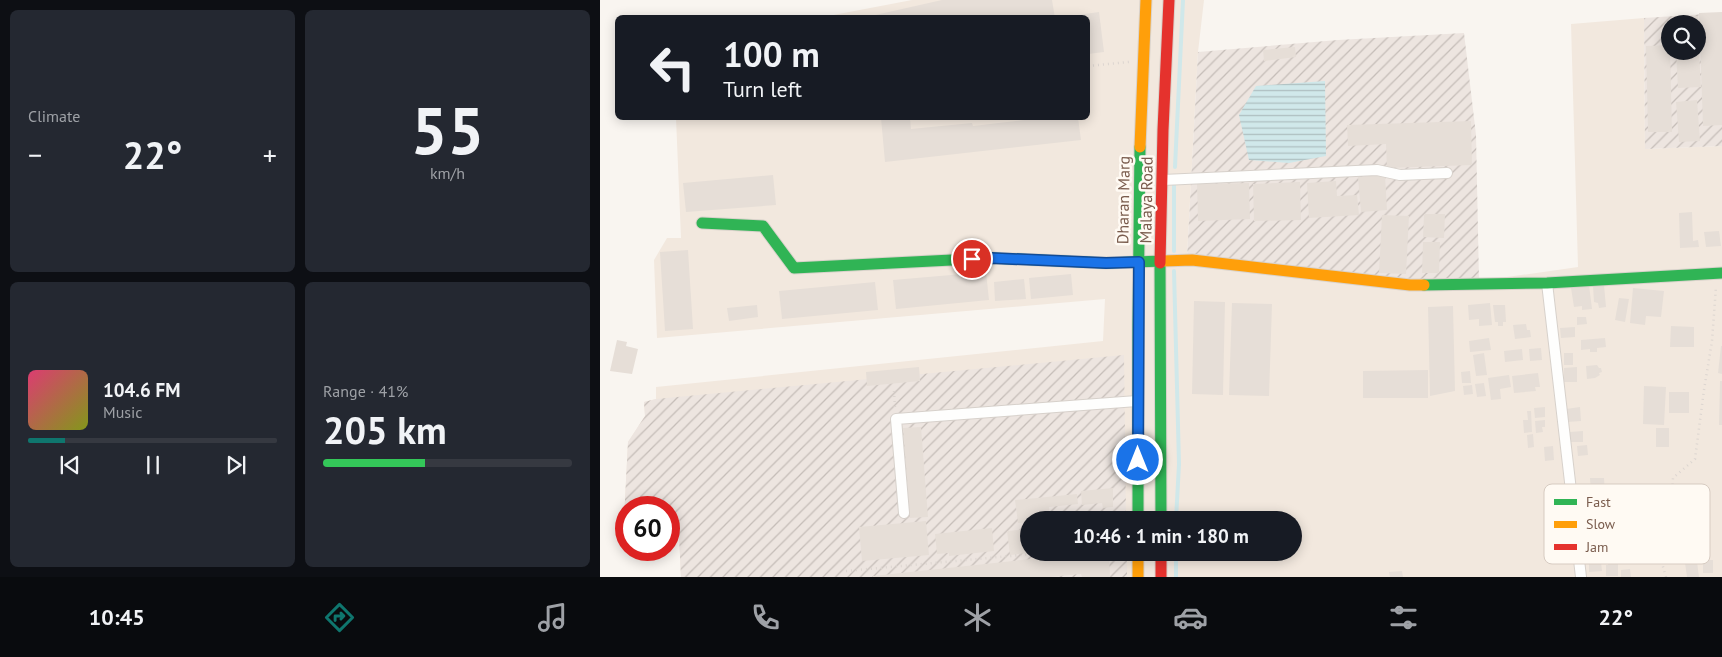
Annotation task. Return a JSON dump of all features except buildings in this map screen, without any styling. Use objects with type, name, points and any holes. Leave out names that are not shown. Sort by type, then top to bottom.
[{"type":"main road","name":"Dharan Marg","points":[[1138,511],[1139,262],[1146,0]]},
{"type":"main road","name":"Malaya Road","points":[[1161,511],[1160,366],[1164,86],[1168,0]]},
{"type":"main road","points":[[1144,45],[1166,45]]},
{"type":"main road","points":[[702,222],[763,226],[794,268],[991,258],[1106,263],[1192,260],[1410,285],[1469,286],[1720,273]]},
{"type":"main road","points":[[1138,561],[1138,577]]},
{"type":"main road","points":[[1161,561],[1161,577]]},
{"type":"street","points":[[1163,180],[1377,170],[1400,174],[1447,173]]},
{"type":"street","points":[[1547,283],[1570,484]]},
{"type":"street","points":[[904,513],[896,420],[1137,401]]},
{"type":"street","points":[[1579,564],[1581,577]]},
{"type":"path","points":[[1090,66],[1143,61]]},
{"type":"path","points":[[1673,484],[1673,478],[1695,459],[1720,273]]},
{"type":"path","points":[[894,391],[896,420]]},
{"type":"path","points":[[846,571],[1020,555]]},
{"type":"path","points":[[1662,564],[1666,577]]},
{"type":"shaded area","points":[[912,0],[1204,0],[1198,52],[1187,257],[1479,281],[1578,267],[1571,24],[1644,18],[1645,149],[1722,146],[1722,577],[681,577],[680,496],[625,496],[628,442],[645,416],[644,402],[656,399],[656,387],[1103,341],[1105,299],[657,338],[654,260],[667,238],[681,238],[676,120],[1090,120],[1090,15],[833,15]]},
{"type":"shaded area","points":[[1722,13],[1722,146],[1645,149],[1644,18],[1661,17],[1661,60],[1706,60],[1706,15],[1691,15]]},
{"type":"shaded area","points":[[1464,33],[1476,135],[1479,281],[1408,284],[1187,258],[1198,52],[1338,40]]},
{"type":"shaded area","points":[[1124,355],[1126,511],[1020,511],[1020,561],[1127,561],[1127,577],[681,577],[680,496],[625,496],[628,442],[645,416],[644,402],[656,399]]},
{"type":"water","points":[[1325,81],[1326,156],[1289,163],[1249,160],[1239,115],[1256,86]]},
{"type":"waterway","points":[[1175,167],[1183,0]]},
{"type":"waterway","points":[[1174,182],[1174,251]]},
{"type":"waterway","points":[[1174,271],[1179,464],[1176,511]]},
{"type":"waterway","points":[[1176,561],[1176,577]]},
{"type":"traffic: fast","points":[[1138,511],[1140,147]]},
{"type":"traffic: fast","points":[[702,223],[763,226],[794,268],[991,258],[1106,263],[1163,261]]},
{"type":"traffic: fast","points":[[1160,263],[1161,511]]},
{"type":"traffic: fast","points":[[1424,285],[1547,283],[1722,273]]},
{"type":"traffic: slow","points":[[1140,147],[1146,0]]},
{"type":"traffic: slow","points":[[1163,261],[1192,260],[1424,285]]},
{"type":"traffic: slow","points":[[1138,561],[1138,577]]},
{"type":"traffic: jam","points":[[1160,263],[1163,130],[1169,0]]},
{"type":"traffic: jam","points":[[1161,561],[1161,577]]},
{"type":"route","points":[[972,259],[991,258],[1106,263],[1139,262],[1138,460]]}]
